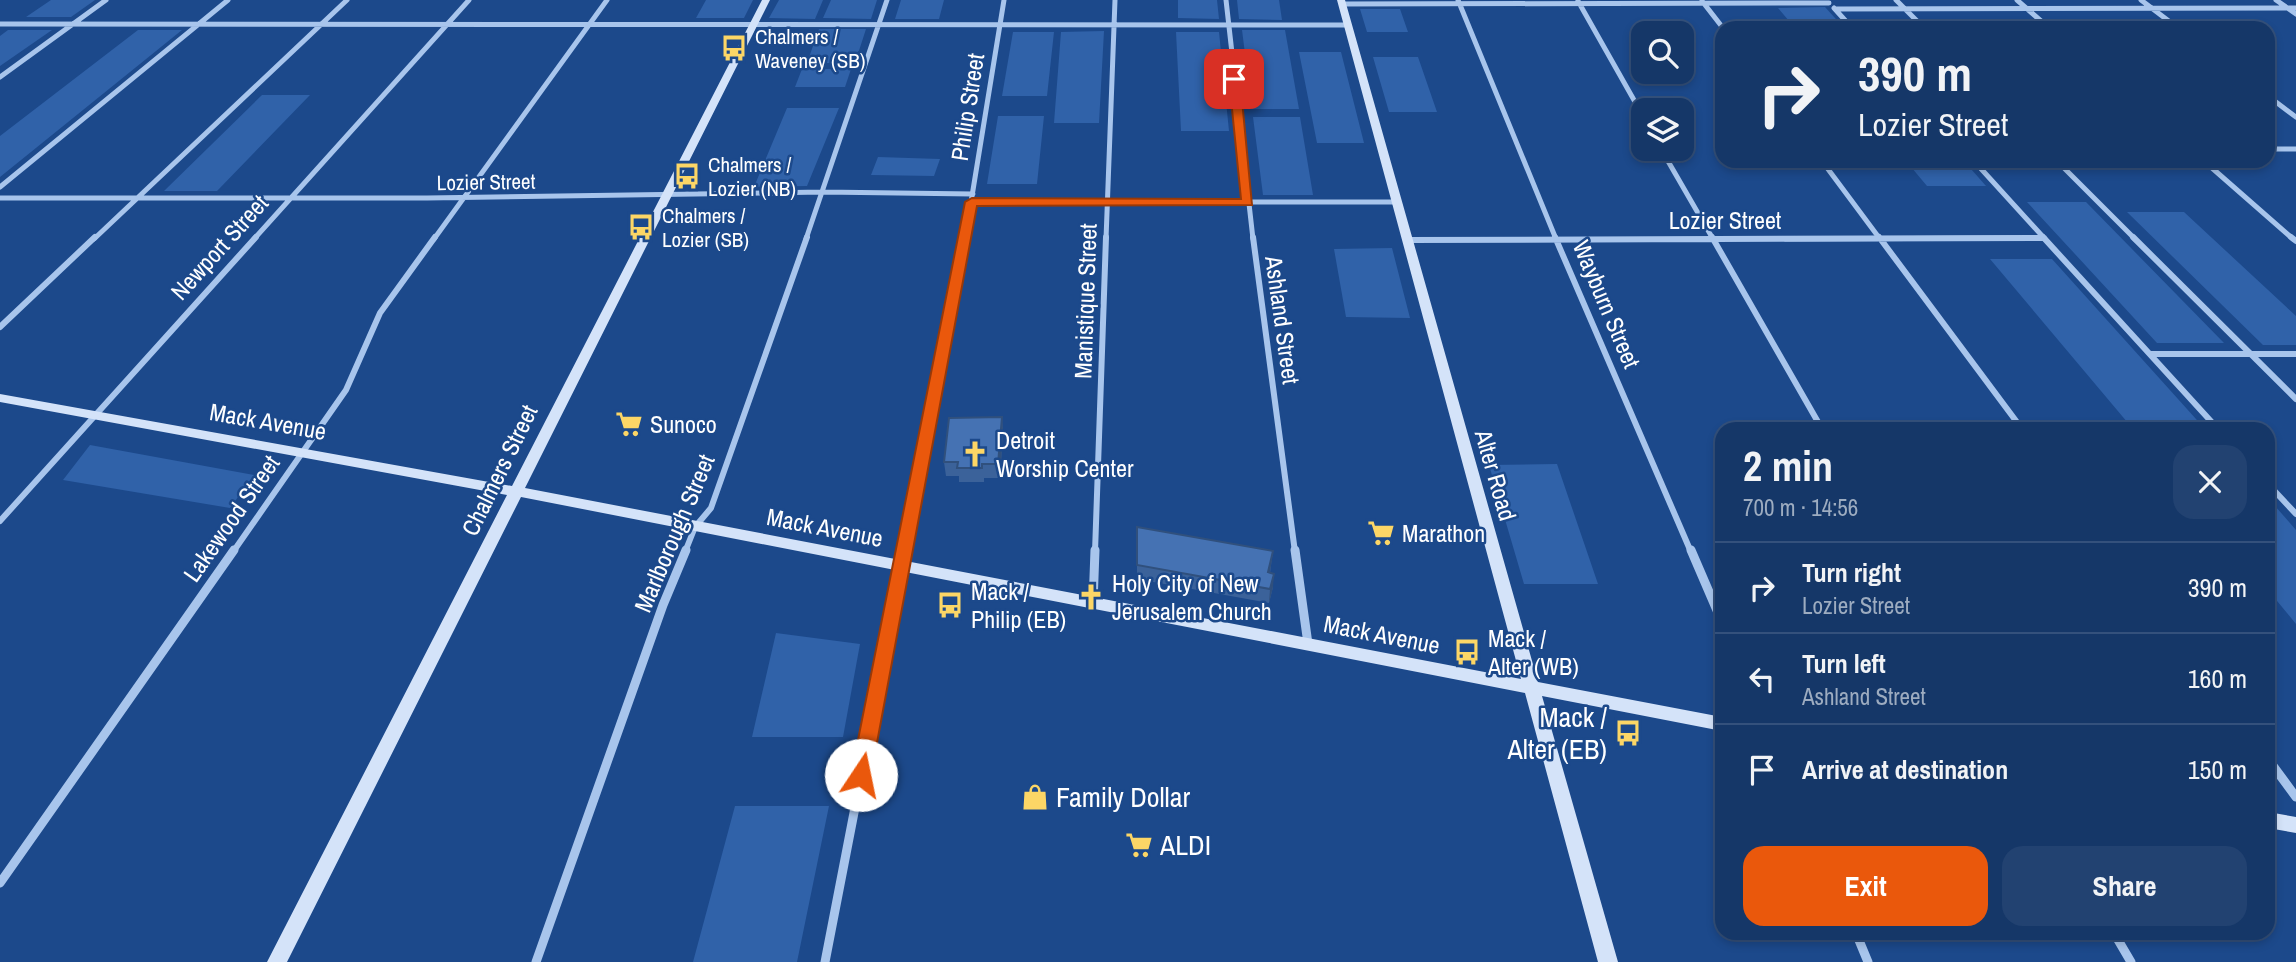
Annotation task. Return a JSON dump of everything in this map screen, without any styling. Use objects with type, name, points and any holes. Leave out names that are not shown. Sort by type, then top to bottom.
[{"type":"street","points":[[0,77],[106,0]]},
{"type":"street","points":[[0,187],[228,0]]},
{"type":"street","points":[[0,327],[347,0]]},
{"type":"street","name":"Newport Street","points":[[0,521],[469,0]]},
{"type":"street","name":"Lakewood Street","points":[[0,883],[346,390],[380,313],[607,0]]},
{"type":"street","name":"Chalmers Street","points":[[277,962],[766,0]]},
{"type":"street","name":"Marlborough Street","points":[[536,962],[663,605],[695,527],[711,508],[823,192],[887,0]]},
{"type":"street","name":"Philip Street","points":[[825,962],[972,198],[1004,0]]},
{"type":"street","name":"Manistique Street","points":[[1093,604],[1115,0]]},
{"type":"street","name":"Ashland Street","points":[[1226,0],[1248,202],[1308,644]]},
{"type":"street","points":[[1896,0],[1917,21]]},
{"type":"street","points":[[2017,0],[2041,21]]},
{"type":"street","points":[[2141,0],[2169,21]]},
{"type":"street","points":[[2276,0],[2296,14]]},
{"type":"street","points":[[1341,2],[1828,1],[1846,21]]},
{"type":"street","name":"Alter Road","points":[[1341,2],[1608,962]]},
{"type":"street","name":"Wayburn Street","points":[[1459,2],[1556,240],[1715,606]]},
{"type":"street","points":[[1579,2],[1633,98]]},
{"type":"street","points":[[1703,2],[1718,21]]},
{"type":"street","points":[[1835,9],[2296,8]]},
{"type":"street","points":[[0,24],[1348,25]]},
{"type":"street","points":[[2275,101],[2296,117]]},
{"type":"street","points":[[2275,149],[2296,149]]},
{"type":"street","points":[[1668,161],[1818,422]]},
{"type":"street","points":[[1827,168],[2017,422]]},
{"type":"street","points":[[1980,168],[2212,422]]},
{"type":"street","points":[[2064,168],[2296,399]]},
{"type":"street","points":[[2212,168],[2296,241]]},
{"type":"street","name":"Lozier Street","points":[[0,198],[464,198],[823,192],[1108,202],[1396,202]]},
{"type":"street","name":"Lozier Street","points":[[1406,240],[2044,238]]},
{"type":"street","points":[[2150,354],[2296,354]]},
{"type":"street","name":"Mack Avenue","points":[[0,398],[515,491],[902,568],[1715,723]]},
{"type":"street","points":[[2275,492],[2296,514]]},
{"type":"street","points":[[2275,768],[2296,797]]},
{"type":"street","points":[[2275,821],[2296,825]]},
{"type":"street","points":[[1859,940],[1868,962]]},
{"type":"street","points":[[2118,940],[2131,962]]},
{"type":"shaded area","points":[[51,0],[95,0],[71,17],[26,17]]},
{"type":"shaded area","points":[[706,0],[753,0],[744,18],[696,18]]},
{"type":"shaded area","points":[[779,0],[823,0],[815,19],[769,18]]},
{"type":"shaded area","points":[[831,0],[877,0],[871,19],[823,18]]},
{"type":"shaded area","points":[[901,0],[944,0],[939,19],[895,19]]},
{"type":"shaded area","points":[[1178,0],[1217,0],[1219,19],[1178,18]]},
{"type":"shaded area","points":[[1237,0],[1279,0],[1282,20],[1239,19]]},
{"type":"shaded area","points":[[1825,7],[1838,21],[1789,21],[1778,8]]},
{"type":"shaded area","points":[[1360,9],[1400,9],[1408,32],[1367,32]]},
{"type":"shaded area","points":[[819,29],[866,29],[855,63],[807,63]]},
{"type":"shaded area","points":[[8,30],[52,30],[0,66],[0,36]]},
{"type":"shaded area","points":[[138,30],[182,30],[0,177],[0,136]]},
{"type":"shaded area","points":[[1242,30],[1285,30],[1299,109],[1252,109]]},
{"type":"shaded area","points":[[1104,31],[1099,123],[1054,123],[1061,32]]},
{"type":"shaded area","points":[[1013,32],[1054,32],[1047,96],[1002,96]]},
{"type":"shaded area","points":[[1176,32],[1219,32],[1229,131],[1181,131]]},
{"type":"shaded area","points":[[1299,52],[1341,52],[1364,143],[1317,143]]},
{"type":"shaded area","points":[[1373,57],[1418,57],[1437,112],[1389,112]]},
{"type":"shaded area","points":[[802,69],[851,69],[845,87],[795,87]]},
{"type":"shaded area","points":[[262,95],[310,95],[217,191],[164,191]]},
{"type":"shaded area","points":[[787,108],[839,108],[807,186],[754,187]]},
{"type":"shaded area","points":[[998,116],[1044,116],[1037,184],[987,184]]},
{"type":"shaded area","points":[[1253,117],[1300,117],[1313,195],[1263,195]]},
{"type":"shaded area","points":[[878,157],[940,159],[934,176],[871,175]]},
{"type":"shaded area","points":[[1912,168],[1970,168],[1986,186],[1927,186]]},
{"type":"shaded area","points":[[2027,202],[2086,202],[2224,343],[2157,343]]},
{"type":"shaded area","points":[[2127,212],[2184,212],[2296,316],[2296,345],[2263,345]]},
{"type":"shaded area","points":[[1392,248],[1410,318],[1346,317],[1334,249]]},
{"type":"shaded area","points":[[1990,259],[2052,259],[2199,422],[2127,422]]},
{"type":"shaded area","points":[[90,445],[254,475],[230,508],[63,480]]},
{"type":"shaded area","points":[[1557,464],[1598,584],[1524,584],[1489,465]]},
{"type":"shaded area","points":[[2275,506],[2296,530],[2296,624],[2275,598]]},
{"type":"shaded area","points":[[776,633],[860,644],[843,737],[752,737]]},
{"type":"shaded area","points":[[735,806],[829,806],[797,962],[693,962]]},
{"type":"building","name":"Detroit Worship Center","points":[[1002,417],[998,464],[982,464],[982,468],[957,468],[958,462],[944,462],[949,418]]},
{"type":"building","points":[[1137,527],[1273,551],[1268,572],[1274,574],[1270,589],[1137,565]]},
{"type":"place","name":"Chalmers / Waveney (SB)","points":[[734,48]]},
{"type":"place","name":"Chalmers / Lozier (NB)","points":[[687,176]]},
{"type":"place","name":"Chalmers / Lozier (SB)","points":[[641,227]]},
{"type":"place","name":"Sunoco","points":[[629,424]]},
{"type":"place","name":"Detroit Worship Center","points":[[975,454]]},
{"type":"place","name":"Marathon","points":[[1381,533]]},
{"type":"place","name":"Holy City of New Jerusalem Church","points":[[1091,597]]},
{"type":"place","name":"Mack / Philip (EB)","points":[[950,605]]},
{"type":"place","name":"Mack / Alter (WB)","points":[[1467,652]]},
{"type":"place","name":"Mack / Alter (EB)","points":[[1628,733]]},
{"type":"place","name":"Family Dollar","points":[[1035,797]]},
{"type":"place","name":"ALDI","points":[[1139,845]]},
{"type":"route","points":[[861,775],[972,202],[1248,202],[1234,79]]}]
